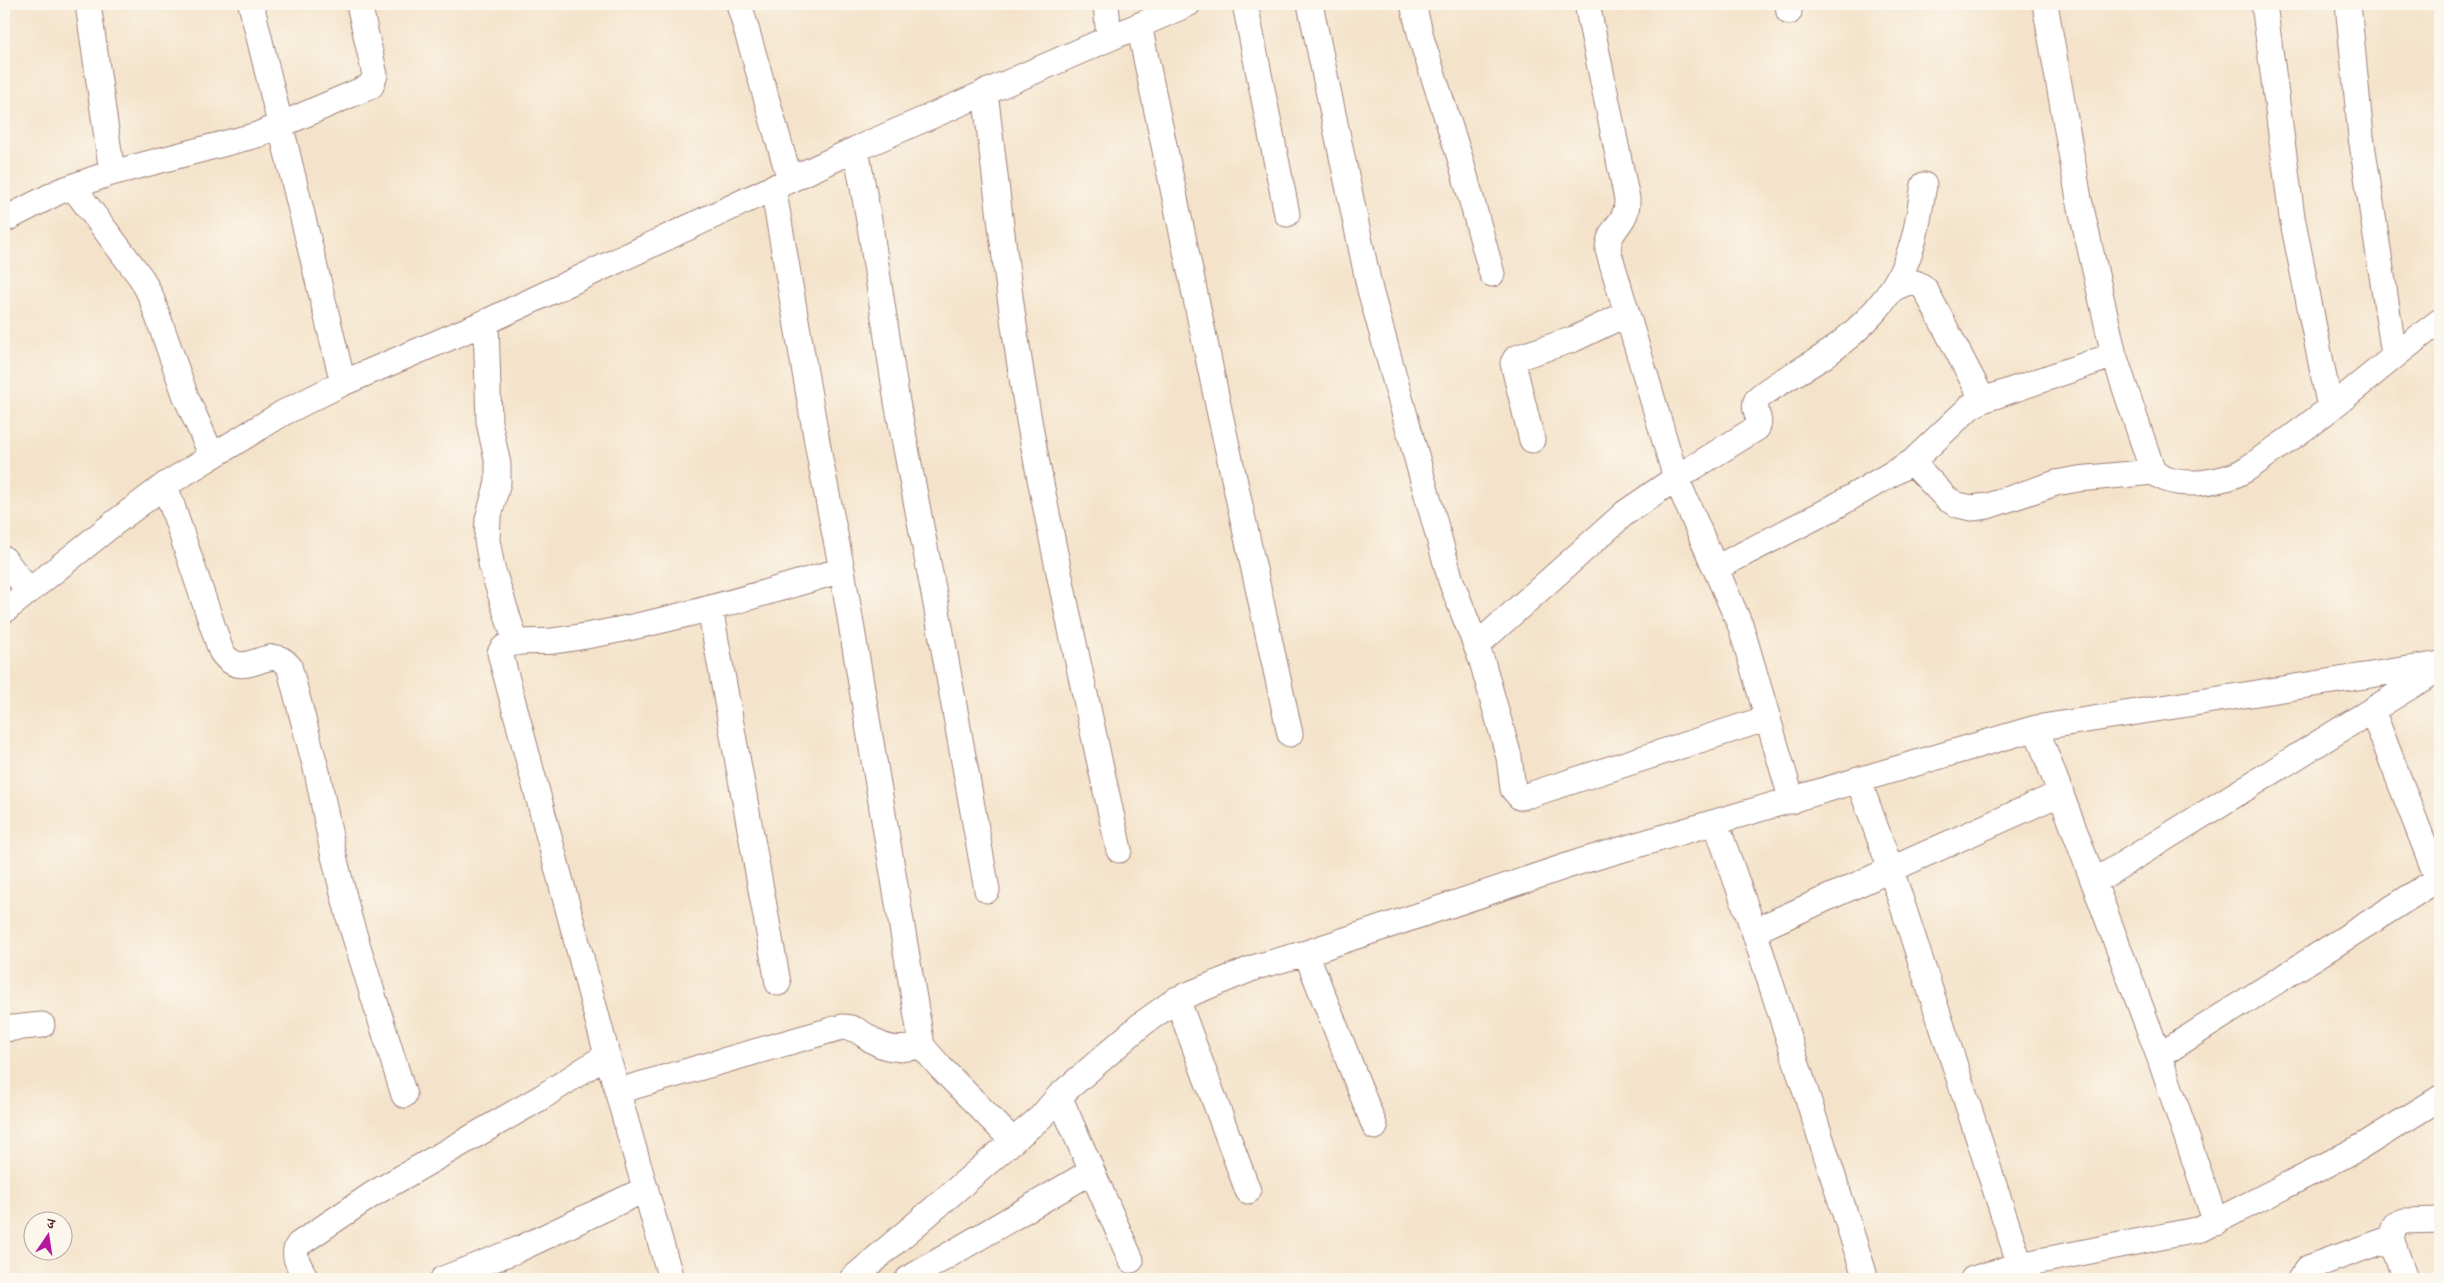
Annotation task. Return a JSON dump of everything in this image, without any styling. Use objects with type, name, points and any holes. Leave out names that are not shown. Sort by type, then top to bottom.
[{"type":"street","points":[[88,4],[112,173]]},
{"type":"street","points":[[251,4],[343,383]]},
{"type":"street","points":[[4,220],[60,191],[112,173],[257,136],[361,92],[374,82],[375,75],[359,4]]},
{"type":"street","points":[[739,4],[782,184],[820,459],[931,1056]]},
{"type":"street","points":[[1106,4],[1109,38]]},
{"type":"street","points":[[4,611],[165,485],[283,413],[343,383],[486,322],[856,149],[1188,4]]},
{"type":"street","points":[[1245,4],[1287,214]]},
{"type":"street","points":[[1310,4],[1370,290],[1451,581],[1476,646],[1509,757],[1513,789],[1520,797],[1774,738]]},
{"type":"street","points":[[1412,4],[1460,158],[1492,274]]},
{"type":"street","points":[[1588,4],[1628,199],[1626,215],[1612,232],[1608,250],[1676,478],[1741,628],[1792,801]]},
{"type":"street","points":[[2045,4],[2079,199],[2114,355],[2153,472],[2162,479],[2181,483],[2227,478],[2242,471],[2298,434],[2394,355],[2440,321]]},
{"type":"street","points":[[2264,4],[2292,217],[2330,408]]},
{"type":"street","points":[[2348,4],[2361,137],[2394,355]]},
{"type":"street","points":[[1139,25],[1218,405],[1290,734]]},
{"type":"street","points":[[985,92],[1012,313],[1032,437],[1119,850]]},
{"type":"street","points":[[856,149],[870,226],[897,402],[936,599],[987,890]]},
{"type":"street","points":[[1476,646],[1625,513],[1676,478],[1758,428],[1759,422],[1754,408],[1757,400],[1824,356],[1866,321],[1891,290],[1912,248],[1924,184]]},
{"type":"street","points":[[73,187],[142,279],[150,296],[186,397],[212,456]]},
{"type":"street","points":[[1891,290],[1913,281],[1918,282],[1925,289],[1983,400]]},
{"type":"street","points":[[1532,440],[1513,363],[1516,358],[1574,339],[1626,314]]},
{"type":"street","points":[[486,322],[490,422],[498,464],[498,482],[488,519],[487,540],[492,568],[516,643]]},
{"type":"street","points":[[1716,568],[1829,510],[1912,462],[1961,414],[1983,400],[2114,355]]},
{"type":"street","points":[[1912,462],[1947,499],[1958,505],[1972,508],[1988,506],[2056,483],[2153,472]]},
{"type":"street","points":[[165,485],[221,651],[227,660],[233,664],[243,666],[273,657],[280,657],[289,666],[318,776],[333,852],[350,920],[404,1096]]},
{"type":"street","points":[[4,559],[29,591]]},
{"type":"street","points":[[671,1279],[607,1055],[500,658],[502,648],[516,643],[541,643],[577,638],[710,608],[842,570]]},
{"type":"street","points":[[710,608],[778,983]]},
{"type":"street","points":[[863,1277],[1041,1117],[1059,1096],[1142,1024],[1177,1000],[1256,967],[1306,953],[1570,865],[2036,728],[2440,664]]},
{"type":"street","points":[[2094,882],[2440,668]]},
{"type":"street","points":[[2159,1056],[2439,882],[2372,710]]},
{"type":"street","points":[[2036,728],[2159,1056],[2216,1222]]},
{"type":"street","points":[[1858,779],[1891,870],[2020,1265]]},
{"type":"street","points":[[1754,931],[2061,792]]},
{"type":"street","points":[[1716,823],[1754,931],[1866,1279]]},
{"type":"street","points":[[1306,953],[1375,1126]]},
{"type":"street","points":[[1177,1000],[1248,1191]]},
{"type":"street","points":[[4,1029],[42,1026]]},
{"type":"street","points":[[618,1091],[842,1027],[856,1029],[888,1048],[905,1049],[931,1056],[1013,1141]]},
{"type":"street","points":[[306,1279],[295,1256],[295,1249],[299,1244],[373,1194],[542,1097],[607,1055]]},
{"type":"street","points":[[1059,1096],[1131,1260]]},
{"type":"street","points":[[1973,1279],[2020,1265],[2184,1233],[2216,1222],[2360,1146],[2440,1098]]},
{"type":"street","points":[[908,1279],[1092,1170]]},
{"type":"street","points":[[443,1279],[517,1250],[646,1189]]},
{"type":"street","points":[[2405,1279],[2391,1238],[2395,1225],[2404,1220],[2440,1220]]},
{"type":"street","points":[[2300,1279],[2308,1268],[2391,1238]]}]
